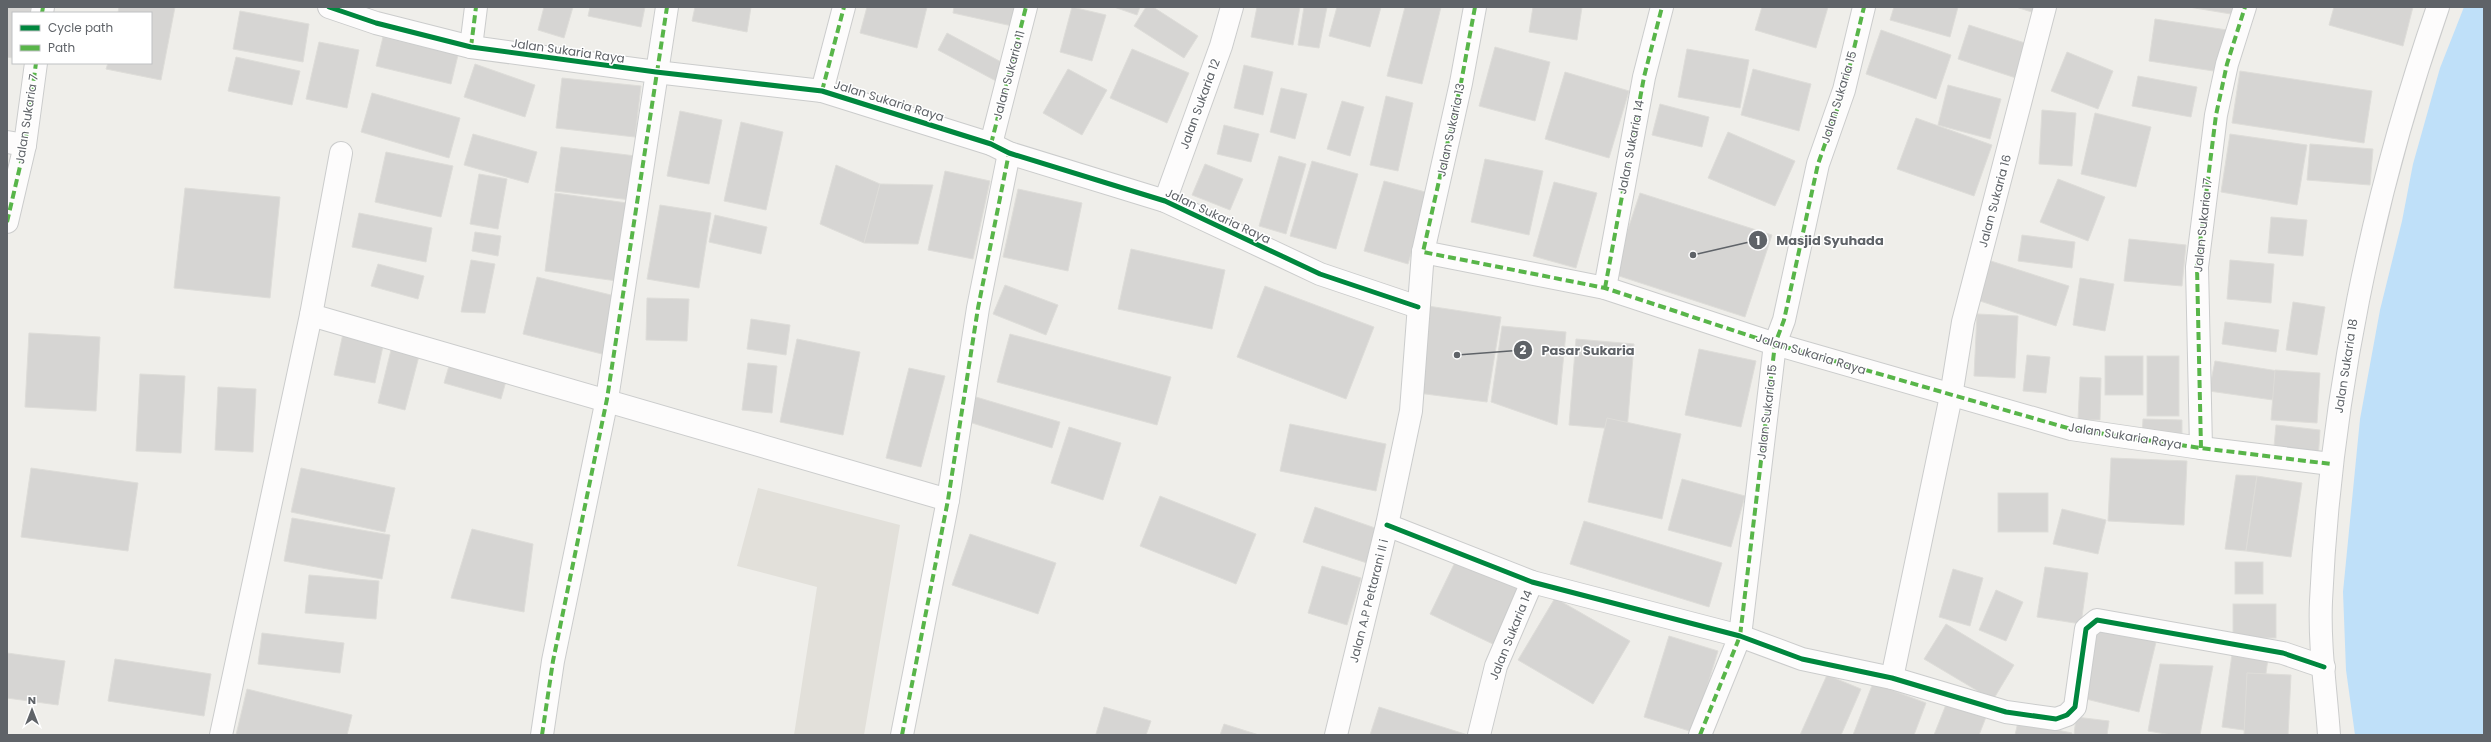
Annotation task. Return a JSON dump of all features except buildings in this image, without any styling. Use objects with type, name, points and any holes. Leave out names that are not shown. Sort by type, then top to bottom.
[{"type":"street","name":"Jalan Sukaria Raya","points":[[329,7],[376,23],[471,47],[656,72],[822,91],[1165,201],[1320,274],[1418,306]]},
{"type":"street","points":[[471,47],[476,7]]},
{"type":"street","points":[[542,735],[553,661],[607,399],[667,7]]},
{"type":"street","points":[[822,91],[844,7]]},
{"type":"street","name":"Jalan Sukaria 11","points":[[902,735],[948,500],[978,308],[1000,148],[1026,7]]},
{"type":"street","name":"Jalan Sukaria 12","points":[[1165,201],[1221,46],[1232,7]]},
{"type":"street","name":"Jalan Sukaria 13","points":[[1424,252],[1461,83],[1475,7]]},
{"type":"street","name":"Jalan Sukaria 14","points":[[1604,288],[1644,77],[1662,7]]},
{"type":"street","name":"Jalan Sukaria 15","points":[[1700,735],[1740,636],[1775,344],[1785,313],[1818,164],[1844,90],[1864,7]]},
{"type":"street","name":"Jalan Sukaria 16","points":[[1892,678],[1951,396],[1963,322],[2045,7]]},
{"type":"street","name":"Jalan Sukaria 17","points":[[2201,448],[2198,267],[2216,115],[2226,64],[2245,7]]},
{"type":"street","name":"Jalan Sukaria 18","points":[[2329,735],[2320,603],[2331,464],[2352,322],[2407,105],[2438,7]]},
{"type":"street","name":"Jalan Sukaria 7","points":[[7,222],[16,144],[36,64]]},
{"type":"street","points":[[221,735],[311,315],[341,153]]},
{"type":"street","name":"Jalan Sukaria Raya","points":[[1424,252],[1604,288],[1775,344],[1951,396],[2071,429],[2201,448],[2331,464]]},
{"type":"street","name":"Jalan A.P Pettarani II i","points":[[1336,735],[1387,526],[1411,411],[1418,306],[1424,252]]},
{"type":"street","points":[[311,315],[607,399],[948,500]]},
{"type":"street","points":[[1387,526],[1532,582],[1740,636],[1802,659],[1892,678],[2006,712],[2056,719],[2067,715],[2075,707],[2086,629],[2097,620],[2283,653],[2324,667]]},
{"type":"street","name":"Jalan Sukaria 14","points":[[1479,735],[1496,666],[1532,582]]},
{"type":"shaded area","points":[[758,488],[900,525],[864,735],[794,735],[817,587],[737,566]]},
{"type":"water","points":[[2464,7],[2484,7],[2484,735],[2355,735],[2346,670],[2343,592],[2360,419],[2380,310],[2402,221],[2413,164],[2440,68]]},
{"type":"marked path","points":[[42,12],[43,7]]},
{"type":"marked path","points":[[471,47],[476,7]]},
{"type":"marked path","points":[[542,735],[553,661],[607,399],[667,7]]},
{"type":"marked path","points":[[822,91],[844,7]]},
{"type":"marked path","points":[[991,144],[1026,7]]},
{"type":"marked path","points":[[1475,7],[1461,83],[1423,252],[1605,288],[1775,344],[2071,429],[2201,448],[2331,464]]},
{"type":"marked path","points":[[1605,288],[1644,77],[1662,7]]},
{"type":"marked path","points":[[1700,735],[1740,636],[1775,344],[1784,320],[1818,164],[1844,90],[1864,7]]},
{"type":"marked path","points":[[2201,448],[2197,267],[2216,115],[2227,64],[2245,7]]},
{"type":"marked path","points":[[7,222],[25,145],[36,64]]},
{"type":"marked path","points":[[902,735],[948,500],[978,308],[1009,153]]},
{"type":"cycle path","points":[[329,7],[376,23],[471,47],[656,72],[822,91],[991,144],[1009,153],[1165,201],[1320,274],[1418,307]]},
{"type":"cycle path","points":[[1387,525],[1532,582],[1740,636],[1802,659],[1892,678],[2006,712],[2056,719],[2067,715],[2075,707],[2086,629],[2097,620],[2283,653],[2324,667]]},
{"type":"place","name":"Masjid Syuhada","points":[[1693,255]]},
{"type":"place","name":"Pasar Sukaria","points":[[1457,355]]}]
